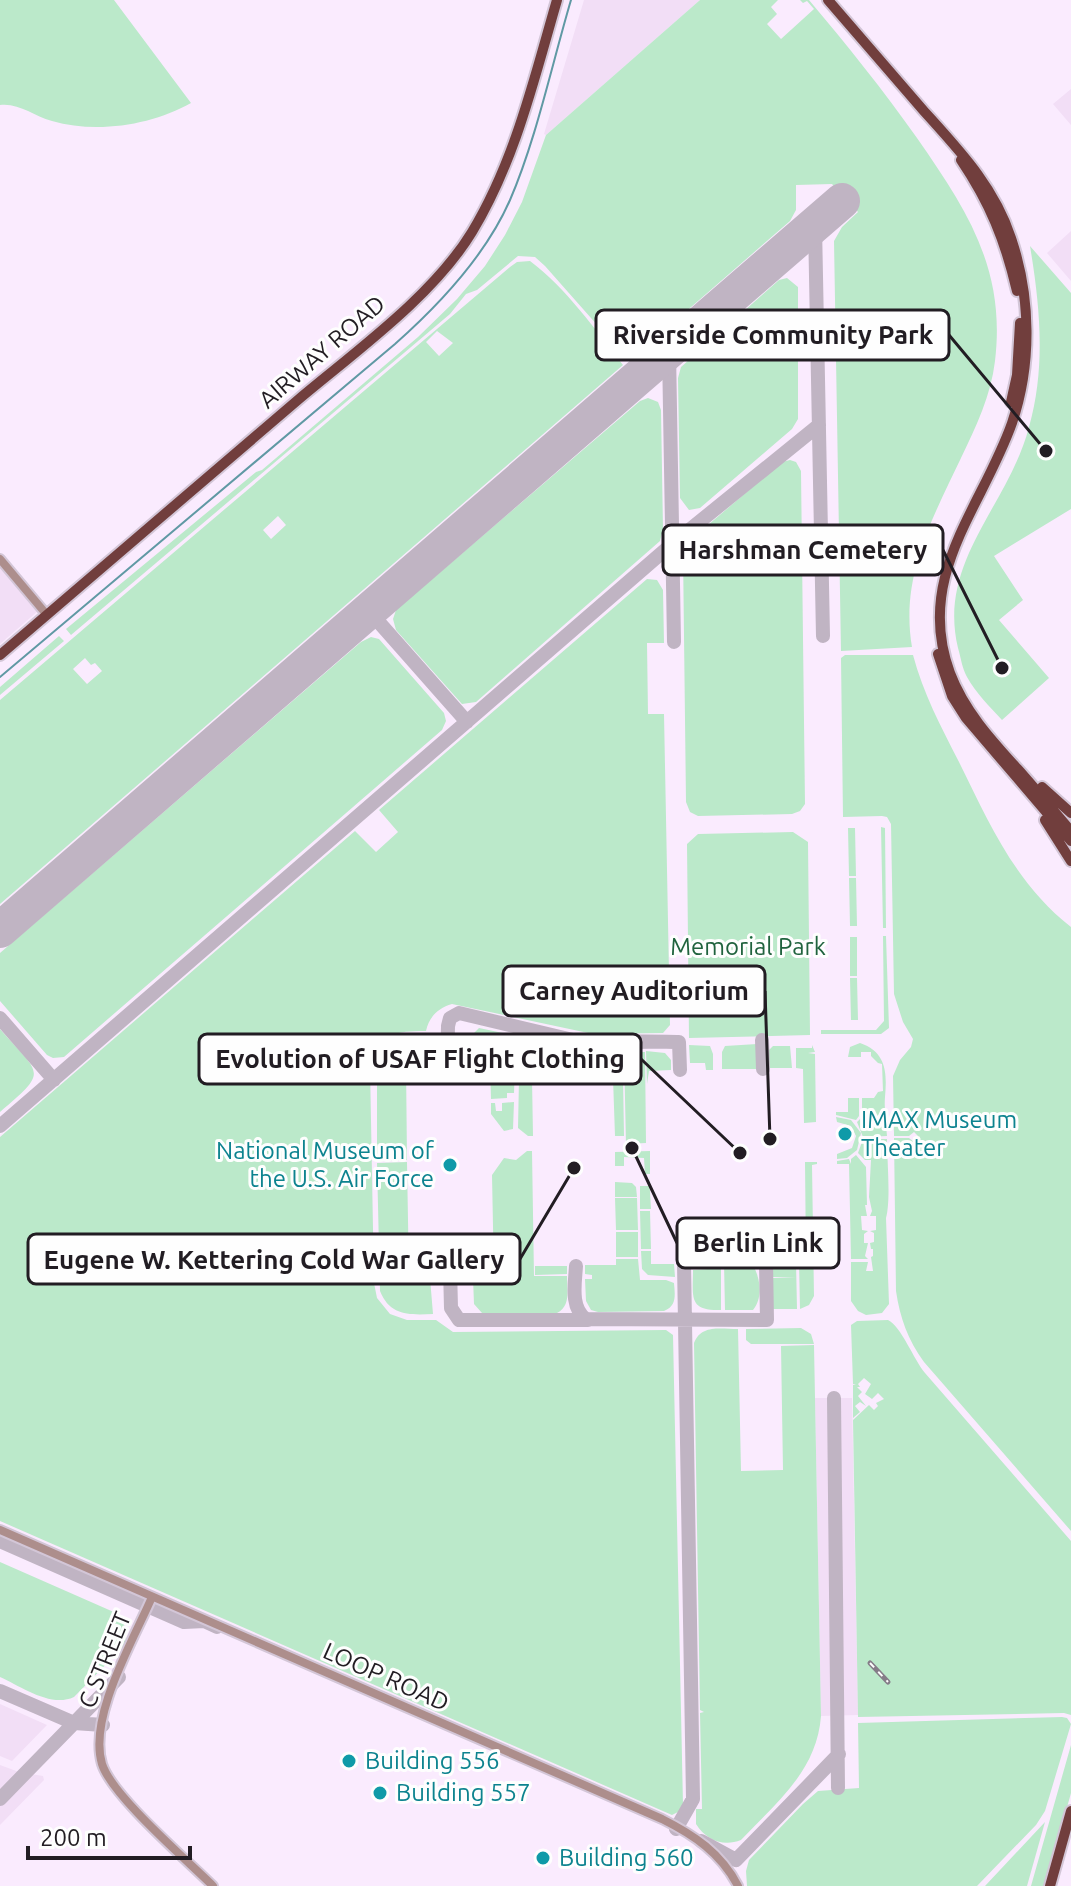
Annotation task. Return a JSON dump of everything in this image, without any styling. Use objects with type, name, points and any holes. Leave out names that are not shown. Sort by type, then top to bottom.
[{"type":"main road","name":"AIRWAY ROAD","points":[[0,655],[373,336],[444,269],[471,234],[507,162],[557,0]]},
{"type":"main road","points":[[828,0],[974,166],[1000,212],[1018,263],[1026,318],[1024,369],[1013,421],[952,550],[941,590],[940,626],[946,661],[957,690],[983,730],[1071,831]]},
{"type":"main road","points":[[942,131],[977,185],[1004,240],[1017,293],[1020,327],[1017,375],[1010,410],[949,542],[937,577],[933,617],[941,670],[952,696],[983,741],[1071,841]]},
{"type":"main road","points":[[983,730],[1071,813]]},
{"type":"main road","points":[[1014,776],[1071,861]]},
{"type":"main road","points":[[1050,1886],[1071,1811]]},
{"type":"street","points":[[0,559],[47,615]]},
{"type":"street","name":"LOOP ROAD","points":[[0,1530],[677,1827],[710,1848],[738,1886]]},
{"type":"street","name":"C STREET","points":[[152,1597],[103,1712],[99,1739],[102,1765],[123,1797],[213,1886]]},
{"type":"shaded area","points":[[584,0],[700,0],[546,135],[544,134]]},
{"type":"shaded area","points":[[1071,89],[1071,125],[1053,104]]},
{"type":"shaded area","points":[[1071,231],[1071,281],[1047,253]]},
{"type":"shaded area","points":[[0,566],[38,611],[0,644]]},
{"type":"shaded area","points":[[815,1398],[852,1398],[858,1715],[821,1716]]},
{"type":"shaded area","points":[[0,1704],[47,1725],[12,1761],[0,1756]]},
{"type":"shaded area","points":[[0,1765],[43,1776],[44,1780],[0,1825]]},
{"type":"green space","points":[[0,0],[114,0],[191,103],[142,122],[105,127],[69,125],[14,106],[0,105]]},
{"type":"green space","points":[[700,0],[778,0],[771,7],[777,14],[767,24],[781,39],[814,9],[807,1],[803,3],[800,0],[809,0],[878,85],[935,164],[967,216],[988,269],[997,328],[993,374],[977,423],[921,549],[911,597],[909,621],[912,647],[841,651],[834,241],[842,227],[858,212],[832,184],[796,185],[796,210],[790,221],[629,361],[545,266],[535,257],[518,256],[477,290],[466,294],[450,314],[71,635],[66,629],[262,470],[418,337],[457,299],[485,266],[505,235],[522,202],[546,135]]},
{"type":"green space","points":[[1030,246],[1071,293],[1071,509],[994,556],[1023,600],[999,620],[1049,678],[1002,720],[965,674],[954,617],[957,588],[966,560],[1019,455],[1034,404],[1040,336]]},
{"type":"green space","points":[[530,261],[556,284],[623,365],[0,904],[0,700],[517,262]],"holes":[[[437,331],[453,343],[439,356],[426,342]],[[278,516],[286,525],[271,539],[263,530]],[[85,658],[102,671],[87,684],[73,669]]]},
{"type":"green space","points":[[787,278],[798,287],[798,419],[792,429],[700,508],[689,510],[680,498],[678,378],[681,367],[779,280]]},
{"type":"green space","points":[[648,398],[658,402],[661,410],[663,529],[660,541],[476,702],[462,704],[396,630],[393,619],[396,610],[640,401]]},
{"type":"green space","points":[[782,462],[796,462],[801,471],[805,804],[800,811],[792,814],[698,816],[690,812],[686,802],[683,552],[688,542]]},
{"type":"green space","points":[[647,579],[657,580],[663,590],[664,643],[647,643],[648,714],[664,714],[670,1025],[663,1033],[593,1034],[452,1004],[435,1014],[426,1031],[397,1033],[383,1040],[370,1066],[374,1283],[377,1298],[390,1314],[407,1320],[436,1320],[453,1332],[666,1330],[673,1335],[683,1805],[680,1811],[672,1815],[0,1521],[0,1137],[355,831],[376,852],[398,832],[379,810]]},
{"type":"green space","points":[[59,636],[64,641],[0,695],[0,687]]},
{"type":"green space","points":[[371,637],[379,639],[444,713],[446,721],[442,730],[64,1057],[47,1055],[0,1001],[0,953],[361,642]]},
{"type":"green space","points":[[845,655],[913,655],[939,723],[1005,851],[1034,891],[1071,927],[1071,1531],[924,1362],[909,1337],[900,1310],[896,1291],[894,1138],[909,1138],[914,1142],[918,1136],[914,1132],[909,1136],[894,1136],[893,1076],[913,1039],[903,1022],[894,994],[891,824],[887,817],[882,816],[843,817],[841,658]]},
{"type":"green space","points":[[881,827],[885,828],[886,928],[883,928]]},
{"type":"green space","points":[[848,828],[855,828],[856,876],[849,876]]},
{"type":"green space","name":"Memorial Park","points":[[793,832],[808,842],[810,1035],[689,1038],[687,844],[698,834]]},
{"type":"green space","points":[[849,878],[856,878],[857,926],[850,926]]},
{"type":"green space","points":[[883,936],[886,936],[889,1028],[881,1034],[821,1034],[821,1030],[876,1030],[884,1021]]},
{"type":"green space","points":[[850,937],[857,937],[857,976],[850,976]]},
{"type":"green space","points":[[850,978],[857,978],[858,1020],[851,1020]]},
{"type":"green space","points":[[479,1028],[527,1038],[515,1064],[514,1093],[507,1093],[507,1098],[491,1099],[490,1062],[469,1062],[470,1037]]},
{"type":"green space","points":[[0,1029],[24,1055],[34,1072],[27,1088],[0,1112]]},
{"type":"green space","points":[[404,1036],[426,1036],[427,1063],[406,1064],[407,1160],[377,1161],[377,1060],[388,1043]]},
{"type":"green space","points":[[860,1043],[876,1052],[883,1065],[887,1136],[863,1137],[857,1122],[862,1117],[862,1098],[874,1098],[883,1091],[882,1064],[871,1056],[871,1052],[861,1052],[861,1057],[848,1057],[850,1047]]},
{"type":"green space","points":[[757,1044],[758,1069],[722,1069],[725,1046]]},
{"type":"green space","points":[[689,1045],[710,1046],[713,1070],[706,1070],[705,1063],[690,1063]]},
{"type":"green space","points":[[812,1045],[815,1052],[808,1053],[815,1054],[816,1122],[804,1123],[803,1069],[796,1068],[796,1048],[812,1048]]},
{"type":"green space","points":[[773,1046],[790,1046],[792,1068],[768,1068],[768,1051]]},
{"type":"green space","points":[[646,1051],[665,1053],[671,1060],[671,1070],[649,1071],[647,1084]]},
{"type":"green space","points":[[624,1052],[645,1052],[646,1143],[626,1144]]},
{"type":"green space","points":[[613,1078],[623,1078],[624,1136],[615,1136]]},
{"type":"green space","points":[[519,1079],[532,1079],[533,1136],[518,1128]]},
{"type":"green space","points":[[848,1098],[859,1098],[859,1116],[856,1120],[836,1115],[836,1112],[848,1112]]},
{"type":"green space","points":[[514,1102],[513,1129],[504,1131],[491,1114],[491,1103],[495,1103],[496,1111],[502,1111],[502,1103]]},
{"type":"green space","points":[[836,1117],[851,1120],[861,1133],[857,1150],[847,1158],[837,1159],[837,1154],[852,1148],[856,1136],[851,1126],[837,1122]]},
{"type":"green space","points":[[863,1139],[887,1139],[888,1180],[889,1304],[882,1313],[866,1315],[858,1311],[851,1301],[851,1262],[868,1262],[866,1271],[873,1271],[870,1243],[874,1242],[874,1233],[870,1231],[876,1230],[876,1216],[870,1216],[871,1160],[865,1160],[858,1153]]},
{"type":"green space","points":[[527,1151],[532,1151],[534,1276],[567,1276],[566,1302],[557,1313],[482,1313],[474,1304],[473,1278],[494,1277],[492,1175],[504,1158],[516,1160]]},
{"type":"green space","points":[[650,1151],[650,1174],[645,1174],[644,1158],[624,1157],[624,1166],[615,1166],[615,1152]]},
{"type":"green space","points":[[856,1155],[866,1167],[867,1216],[861,1216],[862,1230],[868,1231],[864,1234],[864,1243],[868,1243],[865,1256],[868,1259],[851,1259],[849,1164],[837,1164],[837,1161],[849,1159],[851,1164],[851,1159]]},
{"type":"green space","points":[[407,1162],[409,1278],[430,1278],[433,1314],[408,1314],[395,1310],[380,1291],[377,1163]]},
{"type":"green space","points":[[805,1162],[817,1162],[812,1165],[814,1296],[809,1305],[800,1309],[799,1261],[806,1260]]},
{"type":"green space","points":[[649,1175],[651,1209],[640,1209],[640,1186],[649,1186]]},
{"type":"green space","points":[[615,1182],[632,1183],[636,1187],[637,1197],[615,1197]]},
{"type":"green space","points":[[615,1198],[637,1198],[638,1230],[616,1230]]},
{"type":"green space","points":[[640,1211],[650,1211],[651,1249],[641,1249]]},
{"type":"green space","points":[[616,1232],[638,1232],[638,1257],[616,1257]]},
{"type":"green space","points":[[715,1250],[721,1250],[721,1310],[703,1308],[693,1295],[693,1270],[708,1269],[709,1263],[716,1262]]},
{"type":"green space","points":[[641,1251],[651,1251],[651,1264],[674,1264],[675,1277],[648,1275],[642,1269]]},
{"type":"green space","points":[[616,1259],[638,1259],[640,1280],[674,1283],[671,1306],[664,1311],[591,1310],[586,1301],[585,1279],[592,1279],[592,1275],[585,1274],[585,1265],[616,1265]]},
{"type":"green space","points":[[751,1262],[760,1286],[756,1305],[753,1310],[725,1310],[724,1263]]},
{"type":"green space","points":[[773,1262],[796,1262],[797,1309],[773,1309],[773,1278],[796,1277],[773,1277]]},
{"type":"green space","points":[[535,1266],[567,1266],[567,1274],[535,1275]]},
{"type":"green space","points":[[888,1320],[898,1329],[925,1373],[1071,1541],[1071,1715],[858,1717],[853,1420],[869,1405],[874,1410],[878,1406],[876,1403],[884,1399],[878,1393],[872,1399],[865,1394],[871,1384],[864,1378],[857,1387],[862,1392],[858,1396],[866,1406],[860,1402],[855,1406],[860,1412],[853,1418],[853,1385],[856,1385],[853,1384],[851,1325],[857,1321]]},
{"type":"green space","points":[[801,1328],[811,1334],[814,1344],[751,1344],[746,1340],[746,1329]]},
{"type":"green space","points":[[738,1329],[741,1471],[783,1470],[781,1346],[814,1345],[821,1716],[812,1753],[793,1785],[741,1840],[728,1843],[710,1838],[696,1824],[696,1809],[702,1809],[700,1713],[704,1712],[700,1710],[694,1343],[707,1330]]},
{"type":"green space","points":[[0,1562],[116,1613],[122,1621],[126,1629],[123,1647],[74,1697],[65,1700],[46,1698],[0,1677]]},
{"type":"green space","points":[[1062,1717],[1071,1724],[1045,1811],[1036,1825],[977,1886],[747,1886],[749,1860],[803,1804],[818,1791],[859,1788],[858,1723]]},
{"type":"green space","points":[[1071,1745],[1071,1793],[1045,1886],[1031,1886]]},
{"type":"green space","points":[[1045,1822],[1027,1886],[985,1886]]},
{"type":"waterway","points":[[0,677],[395,344],[460,278],[488,240],[510,200],[536,127],[571,0]]},
{"type":"taxiway","points":[[815,225],[823,636]]},
{"type":"taxiway","points":[[669,351],[674,642]]},
{"type":"taxiway","points":[[0,1126],[672,544],[819,425]]},
{"type":"taxiway","points":[[369,611],[467,722]]},
{"type":"taxiway","points":[[447,1074],[448,1026],[450,1018],[459,1013],[594,1045]]},
{"type":"taxiway","points":[[0,1018],[54,1080]]},
{"type":"taxiway","points":[[762,1040],[763,1069]]},
{"type":"taxiway","points":[[571,1071],[574,1058],[583,1049],[615,1042],[679,1042],[680,1070]]},
{"type":"taxiway","points":[[576,1266],[576,1302],[586,1319],[767,1320],[766,1262]]},
{"type":"taxiway","points":[[676,1829],[693,1799],[684,1263]]},
{"type":"taxiway","points":[[450,1267],[451,1308],[459,1320],[588,1320]]},
{"type":"taxiway","points":[[834,1398],[838,1788]]},
{"type":"taxiway","points":[[0,1541],[184,1622],[204,1621],[217,1627]]},
{"type":"taxiway","points":[[0,1799],[119,1677]]},
{"type":"taxiway","points":[[0,1691],[74,1723],[103,1725]]},
{"type":"taxiway","points":[[701,1841],[736,1860],[839,1754]]},
{"type":"runway","points":[[0,930],[842,201]]},
{"type":"railway","points":[[870,1663],[888,1682]]},
{"type":"place","name":"Riverside Community Park","points":[[1046,451]]},
{"type":"place","name":"Harshman Cemetery","points":[[1002,668]]},
{"type":"place","name":"IMAX Museum Theater","points":[[845,1134]]},
{"type":"place","name":"Carney Auditorium","points":[[770,1139]]},
{"type":"place","name":"Berlin Link","points":[[632,1148]]},
{"type":"place","name":"Evolution of USAF Flight Clothing","points":[[740,1153]]},
{"type":"place","name":"National Museum of the U.S. Air Force","points":[[450,1165]]},
{"type":"place","name":"Eugene W. Kettering Cold War Gallery","points":[[574,1168]]},
{"type":"place","name":"Building 556","points":[[349,1761]]},
{"type":"place","name":"Building 557","points":[[380,1793]]},
{"type":"place","name":"Building 560","points":[[543,1858]]}]
